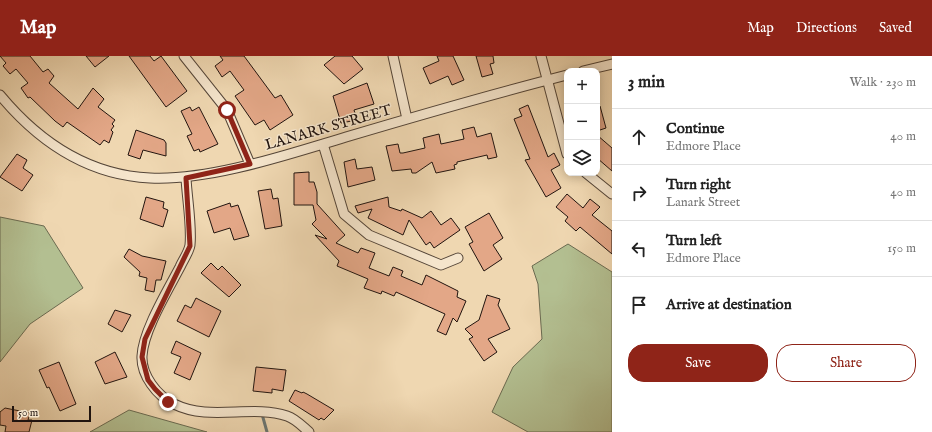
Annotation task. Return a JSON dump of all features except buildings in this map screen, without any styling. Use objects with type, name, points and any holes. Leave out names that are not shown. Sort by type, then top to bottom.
[{"type":"street","points":[[184,56],[227,110],[250,164]]},
{"type":"street","points":[[393,56],[407,119]]},
{"type":"street","points":[[541,56],[549,80],[564,142]]},
{"type":"street","points":[[595,68],[612,64]]},
{"type":"street","name":"LANARK STREET","points":[[0,95],[36,132],[65,154],[113,172],[149,178],[186,178],[250,164],[564,76]]},
{"type":"street","points":[[323,144],[344,214],[354,223],[369,235],[441,265],[458,258]]},
{"type":"street","points":[[590,176],[612,194]]},
{"type":"street","points":[[186,178],[190,246],[145,339],[142,357],[148,380],[168,402],[184,409],[206,412],[272,413],[288,416],[298,422],[309,432]]},
{"type":"green space","points":[[0,217],[44,226],[83,288],[30,324],[0,362]]},
{"type":"green space","points":[[568,244],[612,272],[612,432],[528,432],[492,412],[513,367],[542,339],[538,284],[532,266]]},
{"type":"green space","points":[[129,410],[207,432],[90,432]]},
{"type":"waterway","points":[[262,414],[267,432]]},
{"type":"route","points":[[168,402],[148,380],[145,372],[142,357],[145,339],[190,246],[186,178],[250,164],[227,110]]}]
